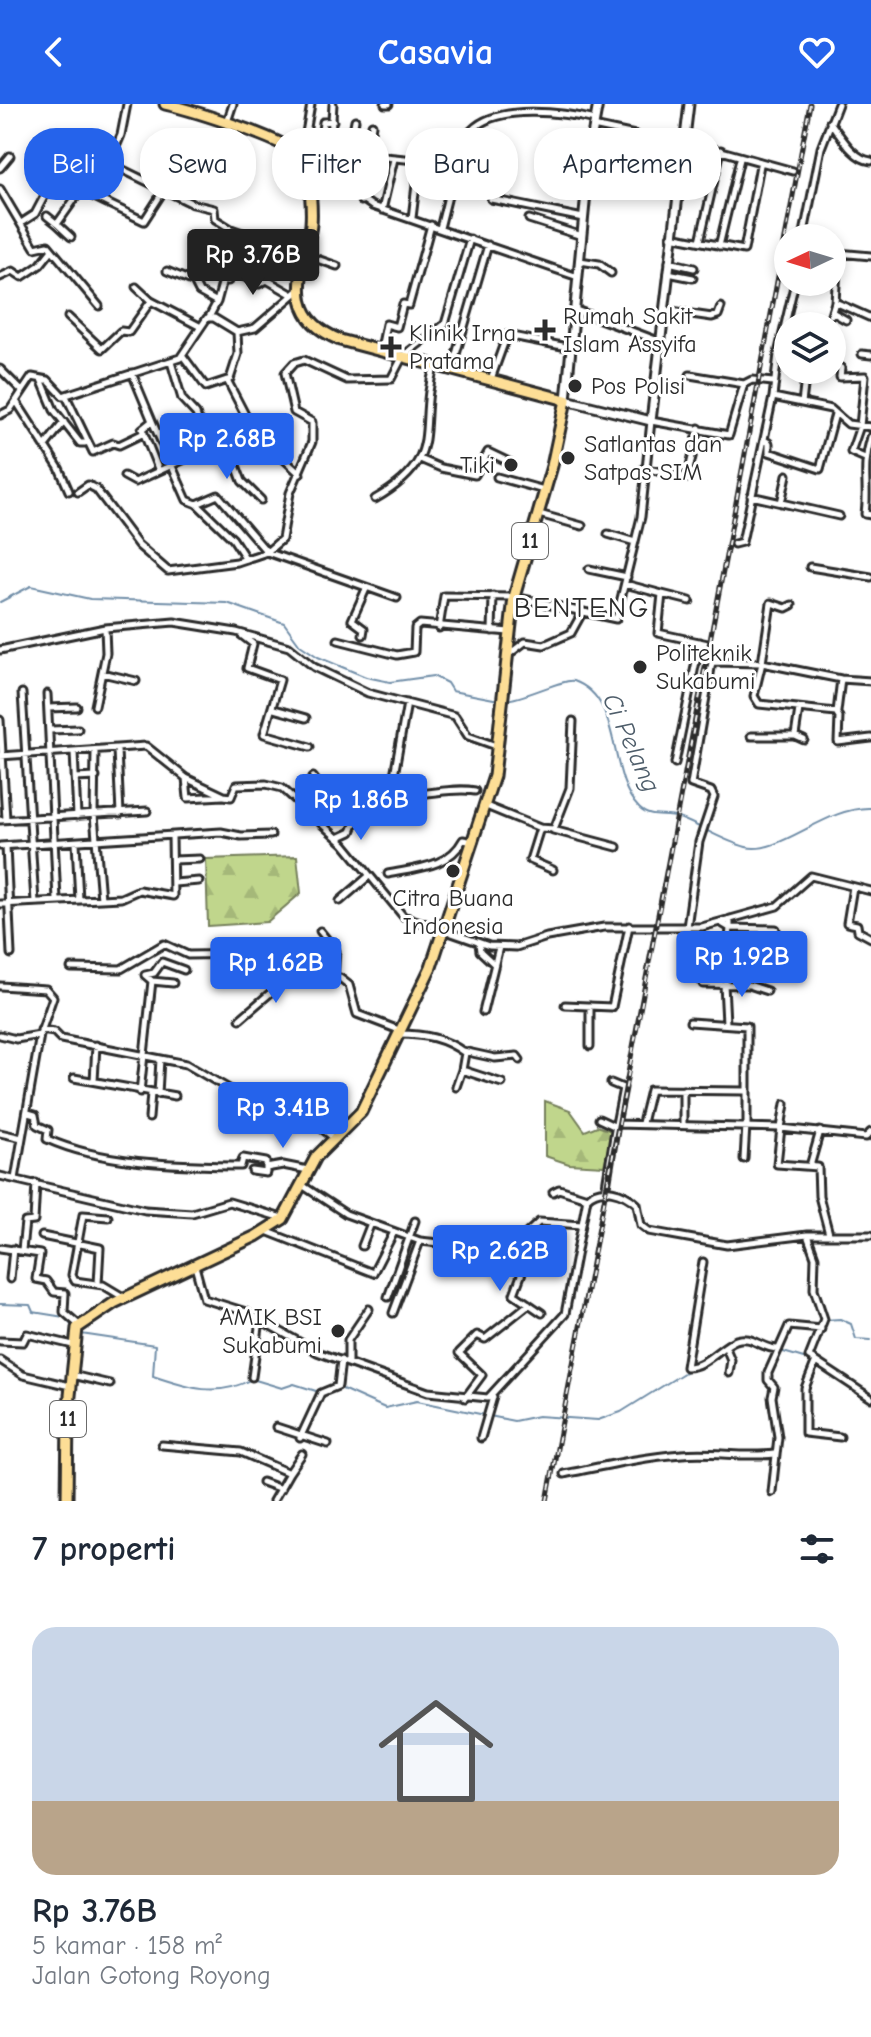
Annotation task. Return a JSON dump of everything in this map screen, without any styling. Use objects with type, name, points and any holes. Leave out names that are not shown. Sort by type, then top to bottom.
[{"type":"highway","points":[[171,105],[272,142]]},
{"type":"highway","points":[[310,200],[311,225],[296,293],[314,326],[340,340],[566,400]]},
{"type":"highway","name":"11","points":[[67,1501],[70,1381],[76,1334],[114,1303],[265,1231],[283,1219],[319,1152],[361,1112],[400,1032],[445,931],[486,806],[500,747],[514,597],[545,490],[566,400]]},
{"type":"main road","points":[[598,104],[583,218],[566,400],[651,421],[676,200]]},
{"type":"main road","points":[[686,128],[689,104]]},
{"type":"street","points":[[122,128],[127,104]]},
{"type":"street","points":[[226,123],[233,104]]},
{"type":"street","points":[[307,128],[311,104]]},
{"type":"street","points":[[332,128],[333,104]]},
{"type":"street","points":[[806,224],[829,121],[838,104]]},
{"type":"street","points":[[474,128],[492,119],[535,110],[611,128]]},
{"type":"street","points":[[354,128],[355,120]]},
{"type":"street","points":[[322,128],[323,122],[333,121]]},
{"type":"street","points":[[829,121],[854,152],[862,159],[871,161]]},
{"type":"street","points":[[721,150],[760,165],[793,171]]},
{"type":"street","points":[[0,168],[10,156]]},
{"type":"street","points":[[389,158],[405,159]]},
{"type":"street","points":[[382,210],[394,159]]},
{"type":"street","points":[[719,246],[740,159]]},
{"type":"street","points":[[671,236],[744,250],[760,165]]},
{"type":"street","points":[[0,189],[35,248],[47,244],[99,306]]},
{"type":"street","points":[[21,223],[35,214],[42,200]]},
{"type":"street","points":[[57,224],[77,200]]},
{"type":"street","points":[[101,200],[144,221],[158,200]]},
{"type":"street","points":[[190,200],[214,209],[215,219],[231,229],[337,266]]},
{"type":"street","points":[[412,218],[414,200]]},
{"type":"street","points":[[440,228],[447,200]]},
{"type":"street","points":[[496,200],[583,218]]},
{"type":"street","points":[[700,241],[709,200]]},
{"type":"street","points":[[361,201],[579,277]]},
{"type":"street","points":[[47,216],[71,237]]},
{"type":"street","points":[[529,219],[582,236]]},
{"type":"street","points":[[380,350],[386,324],[397,327],[403,304],[409,305],[431,225]]},
{"type":"street","points":[[78,492],[88,485],[96,489],[125,530],[168,571],[246,559],[282,539],[290,493],[312,442],[313,426],[309,419],[294,412],[285,373],[294,363],[304,360],[347,380],[388,381],[396,374],[403,356],[445,324],[470,239]]},
{"type":"street","points":[[452,368],[488,245]]},
{"type":"street","points":[[0,277],[13,271],[22,277],[40,265],[52,250]]},
{"type":"street","points":[[832,312],[838,253],[871,256]]},
{"type":"street","points":[[580,261],[599,264],[611,273]]},
{"type":"street","points":[[668,262],[694,268]]},
{"type":"street","points":[[167,271],[194,282],[199,292],[217,302]]},
{"type":"street","points":[[66,396],[183,356],[199,326],[209,317],[217,302],[223,280],[228,281],[235,272],[261,284],[267,280],[296,293],[255,328],[237,332],[209,317]]},
{"type":"street","points":[[667,273],[693,278]]},
{"type":"street","points":[[136,287],[151,301],[199,326]]},
{"type":"street","points":[[734,544],[742,542],[792,296]]},
{"type":"street","points":[[68,317],[103,349],[121,331],[129,332],[151,301]]},
{"type":"street","points":[[835,302],[871,318]]},
{"type":"street","points":[[663,310],[712,317],[718,315],[721,307]]},
{"type":"street","points":[[576,310],[661,342]]},
{"type":"street","points":[[183,356],[206,387],[227,380],[236,365],[237,332]]},
{"type":"street","points":[[491,379],[507,335],[573,348]]},
{"type":"street","points":[[862,354],[871,355]]},
{"type":"street","points":[[171,362],[182,399],[196,414],[208,447]]},
{"type":"street","points":[[375,499],[401,485],[420,459],[429,423],[435,364]]},
{"type":"street","points":[[0,369],[22,391]]},
{"type":"street","points":[[132,373],[187,500],[197,504],[233,539],[246,559]]},
{"type":"street","points":[[846,378],[852,379],[855,374],[864,375],[868,388],[851,453],[865,458]]},
{"type":"street","points":[[690,375],[744,384],[752,380],[773,382]]},
{"type":"street","points":[[0,415],[16,401],[32,377],[41,378],[48,380],[66,396],[93,452],[113,443],[118,446],[144,433]]},
{"type":"street","points":[[41,378],[50,404],[80,443],[85,443]]},
{"type":"street","points":[[227,380],[245,418],[262,442],[300,474]]},
{"type":"street","points":[[439,628],[442,596],[514,597],[616,619],[642,506],[651,421],[729,435],[744,384]]},
{"type":"street","points":[[802,403],[804,384]]},
{"type":"street","points":[[773,397],[835,413],[846,423],[871,427]]},
{"type":"street","points":[[16,401],[69,491]]},
{"type":"street","points":[[763,439],[769,443],[769,452],[820,469],[835,413]]},
{"type":"street","points":[[245,418],[222,429],[241,480],[261,500]]},
{"type":"street","points":[[152,421],[144,426],[144,433],[159,471]]},
{"type":"street","points":[[45,446],[64,422]]},
{"type":"street","points":[[644,468],[687,478],[699,428]]},
{"type":"street","points":[[871,437],[863,482],[870,493],[865,514],[871,515]]},
{"type":"street","points":[[124,476],[135,482],[226,440]]},
{"type":"street","points":[[420,459],[441,468],[475,475],[488,452],[511,463]]},
{"type":"street","points":[[781,503],[787,475]]},
{"type":"street","points":[[497,477],[545,490]]},
{"type":"street","points":[[197,504],[218,495],[263,549],[397,598]]},
{"type":"street","points":[[751,496],[839,516]]},
{"type":"street","points":[[538,514],[582,526]]},
{"type":"street","points":[[608,534],[635,542]]},
{"type":"street","points":[[810,567],[871,577]]},
{"type":"street","points":[[589,569],[627,577]]},
{"type":"street","points":[[625,584],[690,601]]},
{"type":"street","points":[[363,635],[364,629],[352,618],[366,589]]},
{"type":"street","points":[[662,594],[658,633],[709,645],[708,657],[712,662],[691,784],[714,795],[699,842],[687,927]]},
{"type":"street","points":[[492,631],[493,596]]},
{"type":"street","points":[[792,605],[786,608],[771,603],[754,700],[763,706],[837,712]]},
{"type":"street","points":[[507,656],[525,642],[544,645],[573,632],[582,613]]},
{"type":"street","points":[[0,650],[105,628],[174,622],[236,632],[289,647],[314,667],[368,693],[457,717],[468,736],[500,747]]},
{"type":"street","points":[[338,640],[408,655],[414,652],[417,625],[509,632]]},
{"type":"street","points":[[95,706],[102,673],[105,628]]},
{"type":"street","points":[[236,632],[253,644],[247,668],[280,680],[274,709],[264,734],[310,747]]},
{"type":"street","points":[[675,763],[700,642]]},
{"type":"street","points":[[712,662],[762,663],[841,679],[871,681]]},
{"type":"street","points":[[102,673],[136,681]]},
{"type":"street","points":[[841,679],[837,712],[838,742],[871,738]]},
{"type":"street","points":[[22,693],[35,902]]},
{"type":"street","points":[[47,694],[57,901]]},
{"type":"street","points":[[407,703],[391,792],[445,794],[457,788],[475,791]]},
{"type":"street","points":[[48,708],[77,707]]},
{"type":"street","points":[[274,709],[306,718]]},
{"type":"street","points":[[795,736],[799,709]]},
{"type":"street","points":[[0,720],[3,820],[147,811]]},
{"type":"street","points":[[552,830],[570,788],[573,721]]},
{"type":"street","points":[[50,730],[78,729]]},
{"type":"street","points":[[751,736],[795,736],[804,740]]},
{"type":"street","points":[[1,756],[150,748],[186,778],[224,796]]},
{"type":"street","points":[[117,750],[120,814]]},
{"type":"street","points":[[74,752],[77,816]]},
{"type":"street","points":[[95,752],[94,815],[101,899]]},
{"type":"street","points":[[75,778],[96,777]]},
{"type":"street","points":[[313,777],[332,803]]},
{"type":"street","points":[[186,778],[188,798],[231,797],[234,785],[273,785],[289,793],[337,838],[403,916],[499,947],[516,947],[547,937],[629,925],[687,927],[730,919],[777,906],[811,876],[871,891]]},
{"type":"street","points":[[486,806],[540,828],[617,847]]},
{"type":"street","points":[[337,838],[351,832],[357,817]]},
{"type":"street","points":[[540,828],[530,860],[553,870]]},
{"type":"street","points":[[11,954],[10,903],[3,846],[221,832],[271,835]]},
{"type":"street","points":[[0,904],[127,897],[139,890],[173,896],[172,836]]},
{"type":"street","points":[[388,874],[444,861],[455,855],[463,840],[475,843]]},
{"type":"street","points":[[76,842],[79,900]]},
{"type":"street","points":[[173,860],[200,859]]},
{"type":"street","points":[[340,901],[369,876]]},
{"type":"street","points":[[174,883],[199,881]]},
{"type":"street","points":[[853,887],[847,922],[871,938]]},
{"type":"street","points":[[726,1023],[724,984],[730,919]]},
{"type":"street","points":[[720,921],[730,928],[776,929]]},
{"type":"street","points":[[565,1005],[612,1007],[629,925]]},
{"type":"street","points":[[320,931],[336,951],[334,978]]},
{"type":"street","points":[[479,943],[484,957],[494,964]]},
{"type":"street","points":[[71,968],[121,969],[164,944],[188,955],[250,954],[282,976],[334,978],[349,985],[357,1014],[400,1032],[432,1036],[463,1051],[495,1058],[517,1056],[520,1060]]},
{"type":"street","points":[[483,1012],[499,947]]},
{"type":"street","points":[[173,983],[152,981],[145,975],[154,973],[162,962],[184,970]]},
{"type":"street","points":[[240,1019],[276,988],[282,976]]},
{"type":"street","points":[[140,1092],[152,981]]},
{"type":"street","points":[[703,984],[753,986],[767,991]]},
{"type":"street","points":[[0,986],[51,992],[53,1002],[40,1033],[15,1179]]},
{"type":"street","points":[[590,1006],[590,1046]]},
{"type":"street","points":[[690,1022],[748,1027],[744,1159]]},
{"type":"street","points":[[0,1035],[16,1039],[54,1032],[61,1039],[186,1064],[248,1100],[321,1128],[335,1139]]},
{"type":"street","points":[[94,1081],[96,1045]]},
{"type":"street","points":[[456,1087],[462,1070],[463,1051]]},
{"type":"street","points":[[149,1118],[160,1059]]},
{"type":"street","points":[[462,1070],[502,1083]]},
{"type":"street","points":[[74,1078],[175,1096]]},
{"type":"street","points":[[605,1192],[623,1088],[611,1083]]},
{"type":"street","points":[[642,1123],[650,1090],[746,1091]]},
{"type":"street","points":[[683,1090],[683,1124]]},
{"type":"street","points":[[785,1104],[777,1164],[819,1169],[819,1196],[829,1234]]},
{"type":"street","points":[[28,1113],[35,1115],[37,1125],[48,1130],[47,1139],[73,1150],[179,1165],[241,1166],[243,1158],[266,1162],[266,1173],[252,1171]]},
{"type":"street","points":[[599,1119],[616,1126],[642,1123],[747,1125],[866,1137],[871,1132]]},
{"type":"street","points":[[810,1166],[820,1131]]},
{"type":"street","points":[[0,1133],[22,1138]]},
{"type":"street","points":[[266,1168],[288,1165],[309,1170]]},
{"type":"street","points":[[0,1176],[145,1210],[192,1213],[229,1202],[283,1219]]},
{"type":"street","points":[[22,1250],[25,1222],[34,1221],[36,1183]]},
{"type":"street","points":[[302,1185],[346,1214],[420,1241],[499,1248],[520,1243],[539,1222],[582,1225]]},
{"type":"street","points":[[553,1192],[559,1189],[587,1198]]},
{"type":"street","points":[[481,1438],[493,1396],[565,1314],[587,1198],[595,1192],[624,1195],[634,1201],[645,1230],[727,1245],[807,1235],[871,1235]]},
{"type":"street","points":[[108,1217],[84,1213],[76,1244],[73,1279],[98,1284],[125,1298]]},
{"type":"street","points":[[388,1297],[415,1221]]},
{"type":"street","points":[[362,1246],[371,1223]]},
{"type":"street","points":[[265,1231],[373,1273],[394,1232]]},
{"type":"street","points":[[807,1235],[815,1257],[814,1289],[824,1319],[809,1349],[809,1357],[871,1398]]},
{"type":"street","points":[[42,1236],[98,1247],[102,1251],[98,1284]]},
{"type":"street","points":[[393,1313],[420,1241]]},
{"type":"street","points":[[520,1243],[523,1270],[514,1294],[542,1313]]},
{"type":"street","points":[[0,1248],[40,1254],[36,1279],[46,1281],[54,1292],[65,1293],[64,1312],[76,1334],[27,1334],[23,1342],[0,1341]]},
{"type":"street","points":[[10,1279],[13,1249]]},
{"type":"street","points":[[703,1262],[686,1367],[744,1338],[767,1349],[779,1349]]},
{"type":"street","points":[[195,1265],[198,1289],[204,1299],[260,1319],[304,1345],[428,1392],[465,1398],[493,1396]]},
{"type":"street","points":[[111,1289],[114,1303]]},
{"type":"street","points":[[465,1398],[482,1375],[459,1353],[477,1335],[485,1339],[529,1304]]},
{"type":"street","points":[[300,1438],[321,1393],[338,1386],[348,1340],[369,1309]]},
{"type":"street","points":[[252,1377],[260,1319]]},
{"type":"street","points":[[772,1492],[778,1437],[772,1397],[774,1387],[768,1377],[789,1326],[821,1329]]},
{"type":"street","points":[[726,1348],[731,1360],[729,1373]]},
{"type":"street","points":[[0,1360],[23,1375],[110,1384]]},
{"type":"street","points":[[815,1363],[805,1388],[805,1433],[840,1437]]},
{"type":"street","points":[[276,1427],[300,1438],[328,1444]]},
{"type":"street","points":[[162,1445],[241,1452],[289,1473]]},
{"type":"street","points":[[564,1474],[623,1461],[683,1454],[736,1452],[745,1457],[774,1454]]},
{"type":"street","points":[[273,1501],[302,1454]]},
{"type":"street","points":[[262,1482],[281,1489]]},
{"type":"green space","points":[[297,856],[301,893],[267,922],[208,926],[206,859]]},
{"type":"green space","points":[[545,1101],[570,1110],[585,1131],[597,1126],[612,1131],[604,1166],[569,1164],[545,1156]]},
{"type":"waterway","name":"Ci Pelang","points":[[0,602],[31,586],[90,599],[227,603],[284,623],[300,645],[318,657],[366,677],[390,682],[433,676],[447,683],[452,691],[499,700]]},
{"type":"waterway","name":"Ci Pelang","points":[[505,700],[569,681],[590,690],[608,720],[622,777],[639,808],[653,815],[679,818],[746,847],[759,848],[773,844],[837,815],[854,809],[871,808]]},
{"type":"waterway","points":[[0,1304],[30,1305],[33,1312],[64,1317],[74,1328]]},
{"type":"waterway","points":[[824,1320],[840,1319],[851,1324],[856,1339],[871,1340]]},
{"type":"waterway","points":[[81,1334],[155,1345],[153,1376],[191,1387],[215,1390],[252,1379],[282,1388],[294,1384],[316,1391],[324,1389]]},
{"type":"waterway","points":[[755,1343],[774,1351]]},
{"type":"waterway","points":[[780,1351],[807,1359]]},
{"type":"waterway","points":[[711,1360],[721,1352]]},
{"type":"waterway","points":[[340,1388],[385,1408],[417,1401],[514,1421],[538,1416],[598,1420],[621,1412],[690,1369]]},
{"type":"railway","points":[[547,1501],[810,104]]},
{"type":"place","name":"Rumah Sakit Islam Assyifa","points":[[545,330]]},
{"type":"place","name":"Klinik Irna Pratama","points":[[391,347]]},
{"type":"place","name":"Pos Polisi","points":[[575,386]]},
{"type":"place","name":"Satlantas dan Satpas SIM","points":[[568,458]]},
{"type":"place","name":"Tiki","points":[[511,465]]},
{"type":"place","name":"Politeknik Sukabumi","points":[[640,667]]},
{"type":"place","name":"Citra Buana Indonesia","points":[[453,871]]},
{"type":"place","name":"AMIK BSI Sukabumi","points":[[338,1331]]},
{"type":"district","name":"BENTENG","points":[[582,608]]}]
